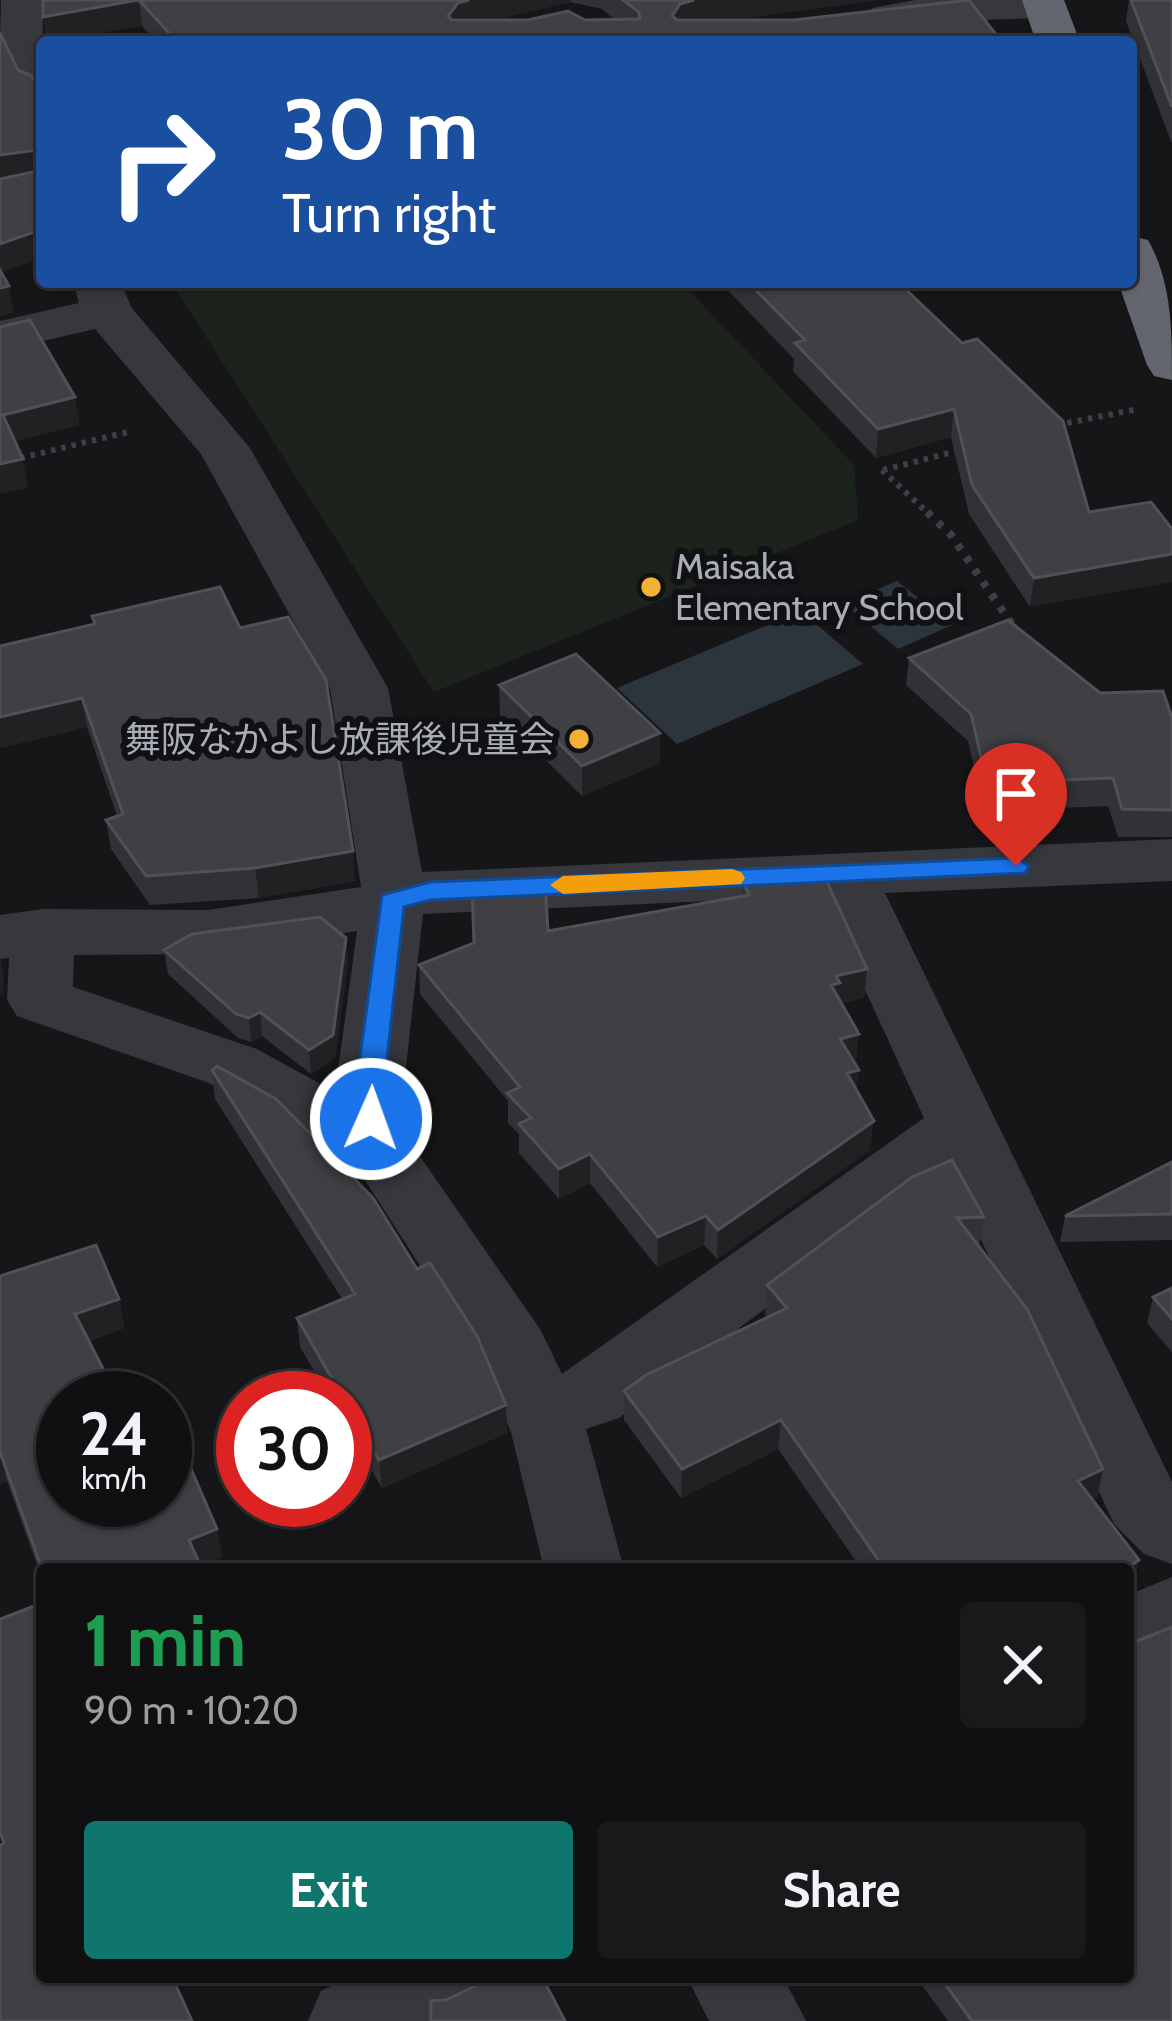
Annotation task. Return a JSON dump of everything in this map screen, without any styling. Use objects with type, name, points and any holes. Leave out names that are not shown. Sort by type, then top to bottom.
[{"type":"highway","points":[[1137,267],[1172,365]]},
{"type":"street","points":[[22,0],[19,34],[36,72]]},
{"type":"street","points":[[856,21],[947,8],[1048,16]]},
{"type":"street","points":[[0,336],[102,297],[224,448],[358,688],[392,902],[369,1094],[371,1119],[392,1177],[491,1312],[540,1410],[582,1563]]},
{"type":"street","points":[[371,1119],[332,1121],[233,1066],[40,1000],[22,934],[176,934],[338,917],[430,891],[1172,860]]},
{"type":"street","points":[[850,873],[855,901],[1141,1501],[1172,1531]]},
{"type":"street","points":[[540,1410],[592,1397],[945,1137],[965,1132]]},
{"type":"street","points":[[1134,1631],[1172,1611]]},
{"type":"street","points":[[353,2021],[432,1983]]},
{"type":"street","points":[[735,1983],[761,2021]]},
{"type":"path","points":[[1052,426],[1138,409]]},
{"type":"path","points":[[0,464],[195,414]]},
{"type":"path","points":[[967,448],[882,470],[951,535],[1016,629]]},
{"type":"shaded area","points":[[175,288],[687,288],[854,465],[858,520],[434,692]]},
{"type":"shaded area","points":[[897,581],[952,625],[898,649],[844,604]]},
{"type":"shaded area","points":[[801,611],[863,664],[677,744],[617,688]]},
{"type":"building","points":[[43,0],[138,0],[43,17]]},
{"type":"building","points":[[139,0],[469,0],[458,3],[448,16],[452,20],[528,20],[568,11],[585,20],[640,19],[639,12],[623,0],[694,0],[680,4],[672,16],[677,20],[794,20],[969,0],[997,36],[172,36]]},
{"type":"building","points":[[1131,0],[1172,0],[1172,107]]},
{"type":"building","points":[[0,33],[18,70],[32,76],[36,84],[36,150],[0,155]]},
{"type":"building","points":[[36,171],[36,231],[0,244],[0,179]]},
{"type":"building","points":[[754,288],[904,288],[962,343],[977,339],[1063,421],[1089,512],[1151,502],[1172,529],[1172,554],[1034,578],[972,485],[954,409],[878,429],[795,343],[805,340]]},
{"type":"building","points":[[30,320],[75,397],[3,415],[23,459],[0,464],[0,327]]},
{"type":"building","points":[[220,587],[240,628],[288,617],[326,680],[353,851],[255,868],[146,876],[106,820],[123,814],[82,698],[0,717],[0,646],[95,624],[92,616]]},
{"type":"building","points":[[1008,620],[1100,693],[1163,691],[1172,718],[1172,810],[1122,809],[1113,778],[987,783],[971,714],[909,658]]},
{"type":"building","points":[[576,654],[660,733],[582,766],[499,685]]},
{"type":"building","points":[[822,871],[867,969],[836,976],[840,983],[831,985],[859,1034],[840,1039],[859,1070],[847,1073],[874,1121],[718,1230],[706,1216],[658,1237],[590,1154],[559,1169],[519,1124],[531,1118],[507,1093],[520,1087],[419,965],[474,943],[472,887],[545,884],[548,931],[749,895],[743,882]]},
{"type":"building","points":[[320,917],[346,938],[333,1035],[309,1050],[260,1012],[249,1018],[236,1014],[164,950],[192,934]]},
{"type":"building","points":[[217,1066],[276,1099],[373,1198],[417,1269],[430,1263],[477,1336],[506,1405],[379,1460],[372,1448],[372,1371],[328,1371],[297,1318],[355,1294],[212,1070]]},
{"type":"building","points":[[952,1160],[984,1217],[957,1218],[1027,1309],[1103,1469],[1078,1481],[1139,1560],[1134,1563],[873,1563],[879,1561],[781,1420],[682,1469],[624,1391],[646,1375],[787,1308],[767,1285],[912,1177]]},
{"type":"building","points":[[1172,1162],[1172,1214],[1065,1216]]},
{"type":"building","points":[[96,1245],[119,1299],[75,1314],[104,1371],[36,1371],[36,1527],[192,1527],[192,1471],[217,1529],[189,1540],[199,1563],[40,1563],[0,1452],[0,1276]]},
{"type":"building","points":[[1172,1288],[1172,1319],[1153,1297]]},
{"type":"building","points":[[36,1605],[36,1983],[175,1983],[192,2021],[0,2021],[0,1845],[4,1843],[0,1832],[0,1619]]},
{"type":"building","points":[[1172,1627],[1172,2021],[972,2021],[944,1983],[1134,1983],[1134,1642]]},
{"type":"building","points":[[545,1983],[565,2021],[431,2021],[431,2001],[446,2000],[475,1986]]},
{"type":"slow traffic","points":[[563,885],[732,878]]},
{"type":"place","name":"Maisaka Elementary School","points":[[651,587]]},
{"type":"place","name":"舞阪なかよし放課後児童会","points":[[579,739]]},
{"type":"route","points":[[371,1119],[369,1094],[392,902],[430,891],[1016,866]]}]
